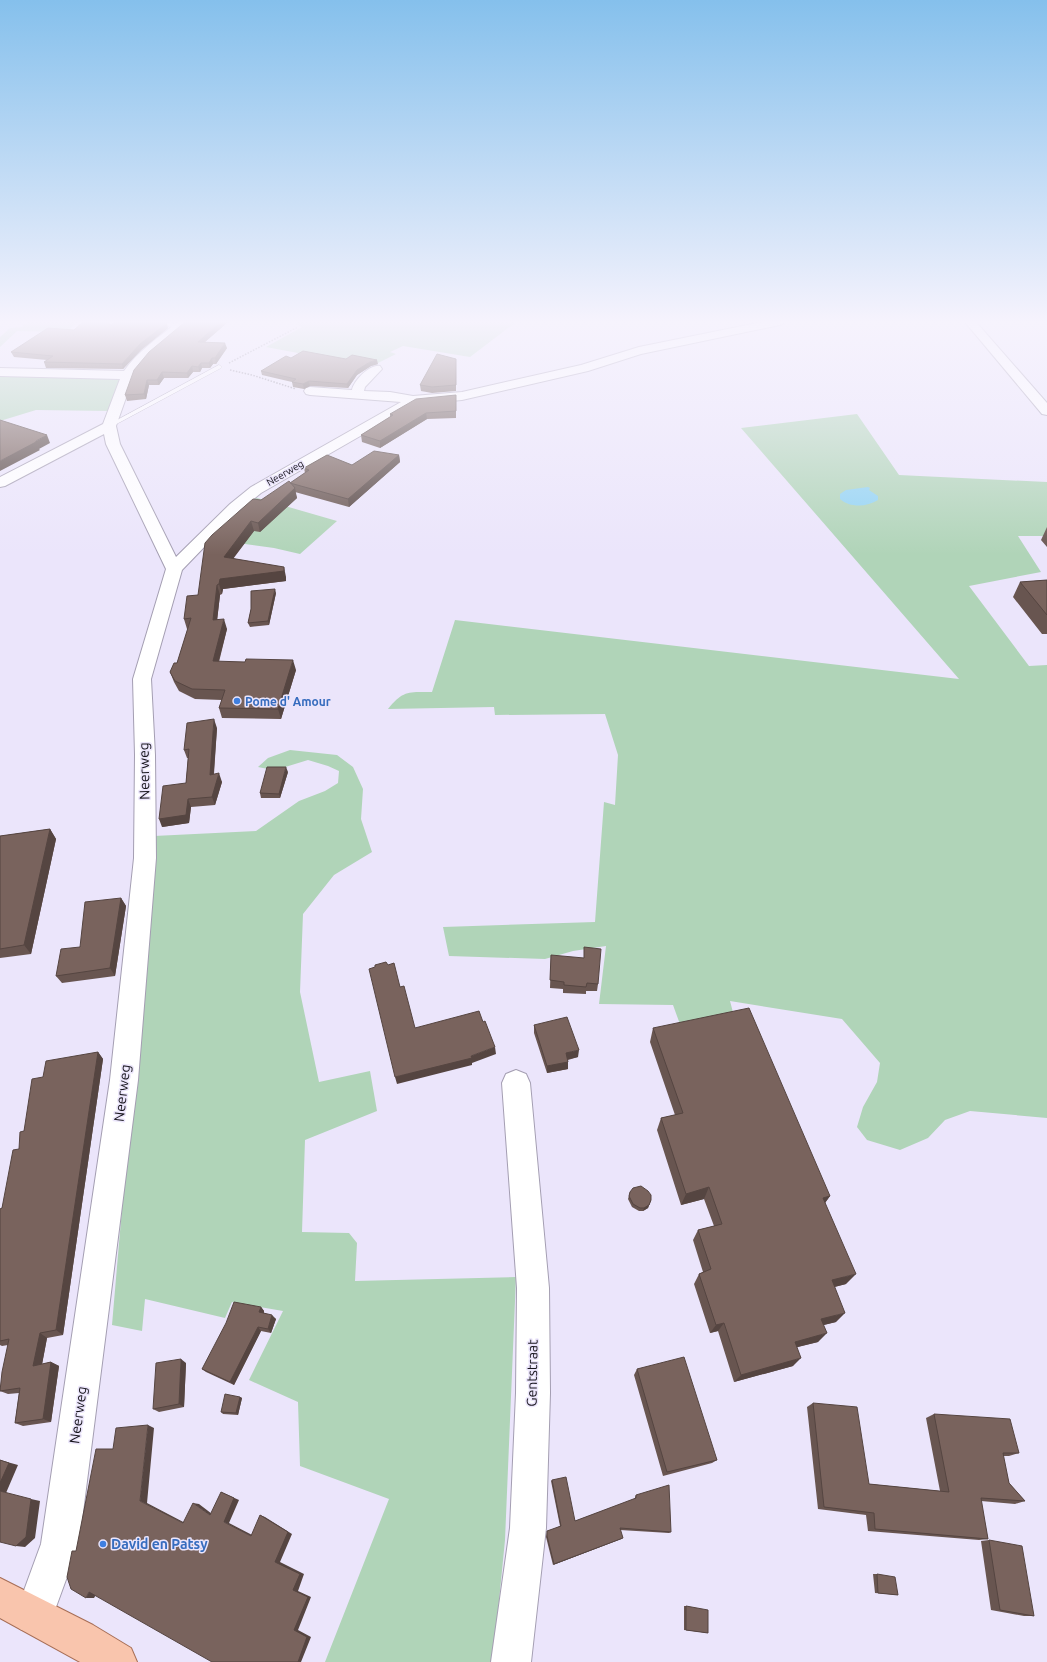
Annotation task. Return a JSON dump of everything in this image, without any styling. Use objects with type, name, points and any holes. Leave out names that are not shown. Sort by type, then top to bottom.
[{"type":"main road","points":[[0,1597],[117,1662]]},
{"type":"street","points":[[118,400],[108,426],[113,444],[174,569]]},
{"type":"street","name":"Neerweg","points":[[409,400],[418,400]]},
{"type":"street","name":"Neerweg","points":[[34,1615],[60,1544],[124,1080],[145,858],[145,755],[142,679],[174,569],[235,507],[256,490],[413,400]]},
{"type":"street","points":[[1037,400],[1047,411]]},
{"type":"street","points":[[0,483],[108,426]]},
{"type":"street","name":"Gentstraat","points":[[511,1662],[528,1528],[533,1386],[533,1288],[516,1083]]},
{"type":"lane","points":[[108,426],[160,400]]},
{"type":"green space","points":[[0,400],[114,400],[109,411],[36,410],[0,421]]},
{"type":"green space","points":[[857,414],[899,475],[1047,482],[1047,536],[1018,536],[1041,572],[969,586],[1029,666],[1047,665],[1047,1118],[970,1111],[945,1120],[928,1138],[900,1150],[867,1140],[857,1127],[863,1107],[877,1082],[880,1063],[842,1019],[730,1001],[735,1020],[681,1027],[673,1005],[599,1004],[606,946],[573,951],[545,959],[449,956],[443,927],[595,922],[604,802],[615,805],[618,755],[605,714],[495,715],[494,707],[388,709],[398,698],[407,693],[432,692],[455,620],[959,679],[741,428]]},
{"type":"green space","points":[[254,497],[337,521],[300,554],[274,548],[208,539]]},
{"type":"green space","points":[[290,750],[337,755],[353,767],[363,789],[361,819],[372,852],[334,875],[303,914],[300,992],[319,1082],[370,1071],[377,1111],[305,1140],[302,1232],[349,1233],[357,1243],[355,1281],[516,1277],[505,1540],[493,1662],[325,1662],[389,1499],[300,1466],[298,1402],[249,1380],[283,1311],[232,1302],[225,1318],[145,1299],[142,1331],[112,1325],[154,836],[256,831],[299,801],[325,791],[338,783],[339,771],[308,760],[282,768],[268,769],[258,767],[268,758]]},
{"type":"water","points":[[870,488],[869,490],[878,496],[878,500],[859,506],[849,504],[840,499],[840,494],[846,490]]},
{"type":"building","points":[[415,400],[456,400],[456,411],[426,413],[380,441],[361,435],[393,415],[390,414]]},
{"type":"building","points":[[0,420],[47,435],[0,461]]},
{"type":"building","points":[[374,451],[399,455],[348,499],[290,483],[309,470],[304,468],[327,455],[352,465]]},
{"type":"building","points":[[289,481],[295,488],[258,523],[251,521],[224,557],[284,567],[284,571],[220,579],[219,584],[217,585],[213,620],[224,619],[213,661],[245,662],[246,659],[293,660],[278,709],[219,708],[225,690],[192,689],[175,681],[170,672],[174,663],[177,663],[191,618],[184,619],[187,596],[198,595],[205,543],[212,535],[253,499],[261,500]]},
{"type":"building","points":[[1047,580],[1047,615],[1020,582]]},
{"type":"building","points":[[275,589],[268,621],[248,623],[251,609],[251,591]]},
{"type":"building","points":[[214,719],[210,775],[219,773],[212,797],[188,799],[186,815],[159,819],[163,786],[186,783],[189,749],[184,750],[187,723]]},
{"type":"building","points":[[267,767],[286,767],[279,794],[260,793]]},
{"type":"building","points":[[50,829],[24,945],[0,949],[0,836]]},
{"type":"building","points":[[121,898],[110,968],[56,976],[61,949],[80,947],[85,902]]},
{"type":"building","points":[[584,947],[601,949],[598,984],[587,983],[586,987],[564,985],[564,982],[550,980],[551,955],[584,958]]},
{"type":"building","points":[[386,962],[388,965],[394,963],[400,987],[404,986],[415,1028],[479,1011],[483,1022],[485,1021],[495,1047],[471,1056],[472,1058],[395,1077],[369,969],[375,967],[375,965]]},
{"type":"building","points":[[749,1008],[830,1196],[823,1198],[856,1274],[832,1280],[845,1313],[821,1319],[827,1333],[795,1342],[801,1358],[741,1375],[724,1323],[716,1325],[699,1274],[711,1269],[698,1230],[722,1224],[709,1187],[686,1194],[661,1118],[683,1113],[653,1028]]},
{"type":"building","points":[[567,1017],[579,1050],[566,1053],[568,1062],[547,1066],[534,1025]]},
{"type":"building","points":[[98,1052],[56,1330],[40,1333],[33,1366],[51,1362],[43,1419],[15,1423],[20,1388],[0,1391],[2,1372],[9,1339],[0,1341],[0,1209],[2,1208],[13,1150],[19,1149],[20,1132],[24,1131],[32,1079],[43,1077],[46,1061]]},
{"type":"building","points":[[641,1186],[651,1195],[649,1205],[644,1208],[640,1208],[633,1204],[629,1196],[633,1188]]},
{"type":"building","points":[[234,1302],[261,1307],[259,1312],[272,1315],[268,1329],[258,1327],[230,1382],[202,1369],[226,1323]]},
{"type":"building","points":[[684,1357],[717,1460],[667,1472],[637,1369]]},
{"type":"building","points":[[181,1359],[179,1404],[153,1409],[156,1363]]},
{"type":"building","points":[[225,1394],[240,1397],[236,1413],[221,1412]]},
{"type":"building","points":[[813,1403],[857,1407],[869,1484],[949,1492],[934,1414],[1010,1419],[1019,1453],[1003,1453],[1009,1483],[1025,1501],[981,1498],[988,1539],[875,1529],[874,1513],[824,1507]]},
{"type":"building","points":[[148,1425],[140,1501],[183,1523],[193,1503],[210,1515],[221,1492],[234,1498],[224,1522],[251,1536],[260,1515],[288,1532],[275,1562],[300,1574],[293,1590],[308,1597],[294,1630],[307,1637],[298,1662],[212,1662],[89,1592],[86,1598],[71,1589],[67,1577],[72,1551],[76,1551],[96,1449],[113,1449],[116,1428]]},
{"type":"building","points":[[0,1460],[9,1463],[0,1483]]},
{"type":"building","points":[[566,1477],[575,1521],[636,1498],[636,1495],[669,1485],[671,1532],[620,1528],[623,1538],[554,1564],[547,1531],[561,1526],[552,1480]]},
{"type":"building","points":[[0,1491],[31,1499],[26,1537],[16,1546],[0,1542]]},
{"type":"building","points":[[989,1540],[1022,1546],[1034,1616],[1000,1610]]},
{"type":"building","points":[[877,1574],[895,1577],[898,1595],[878,1593]]},
{"type":"building","points":[[686,1606],[708,1610],[708,1633],[686,1630]]},
{"type":"place","name":"Pome d' Amour","points":[[237,701]]},
{"type":"place","name":"David en Patsy","points":[[103,1544]]}]
